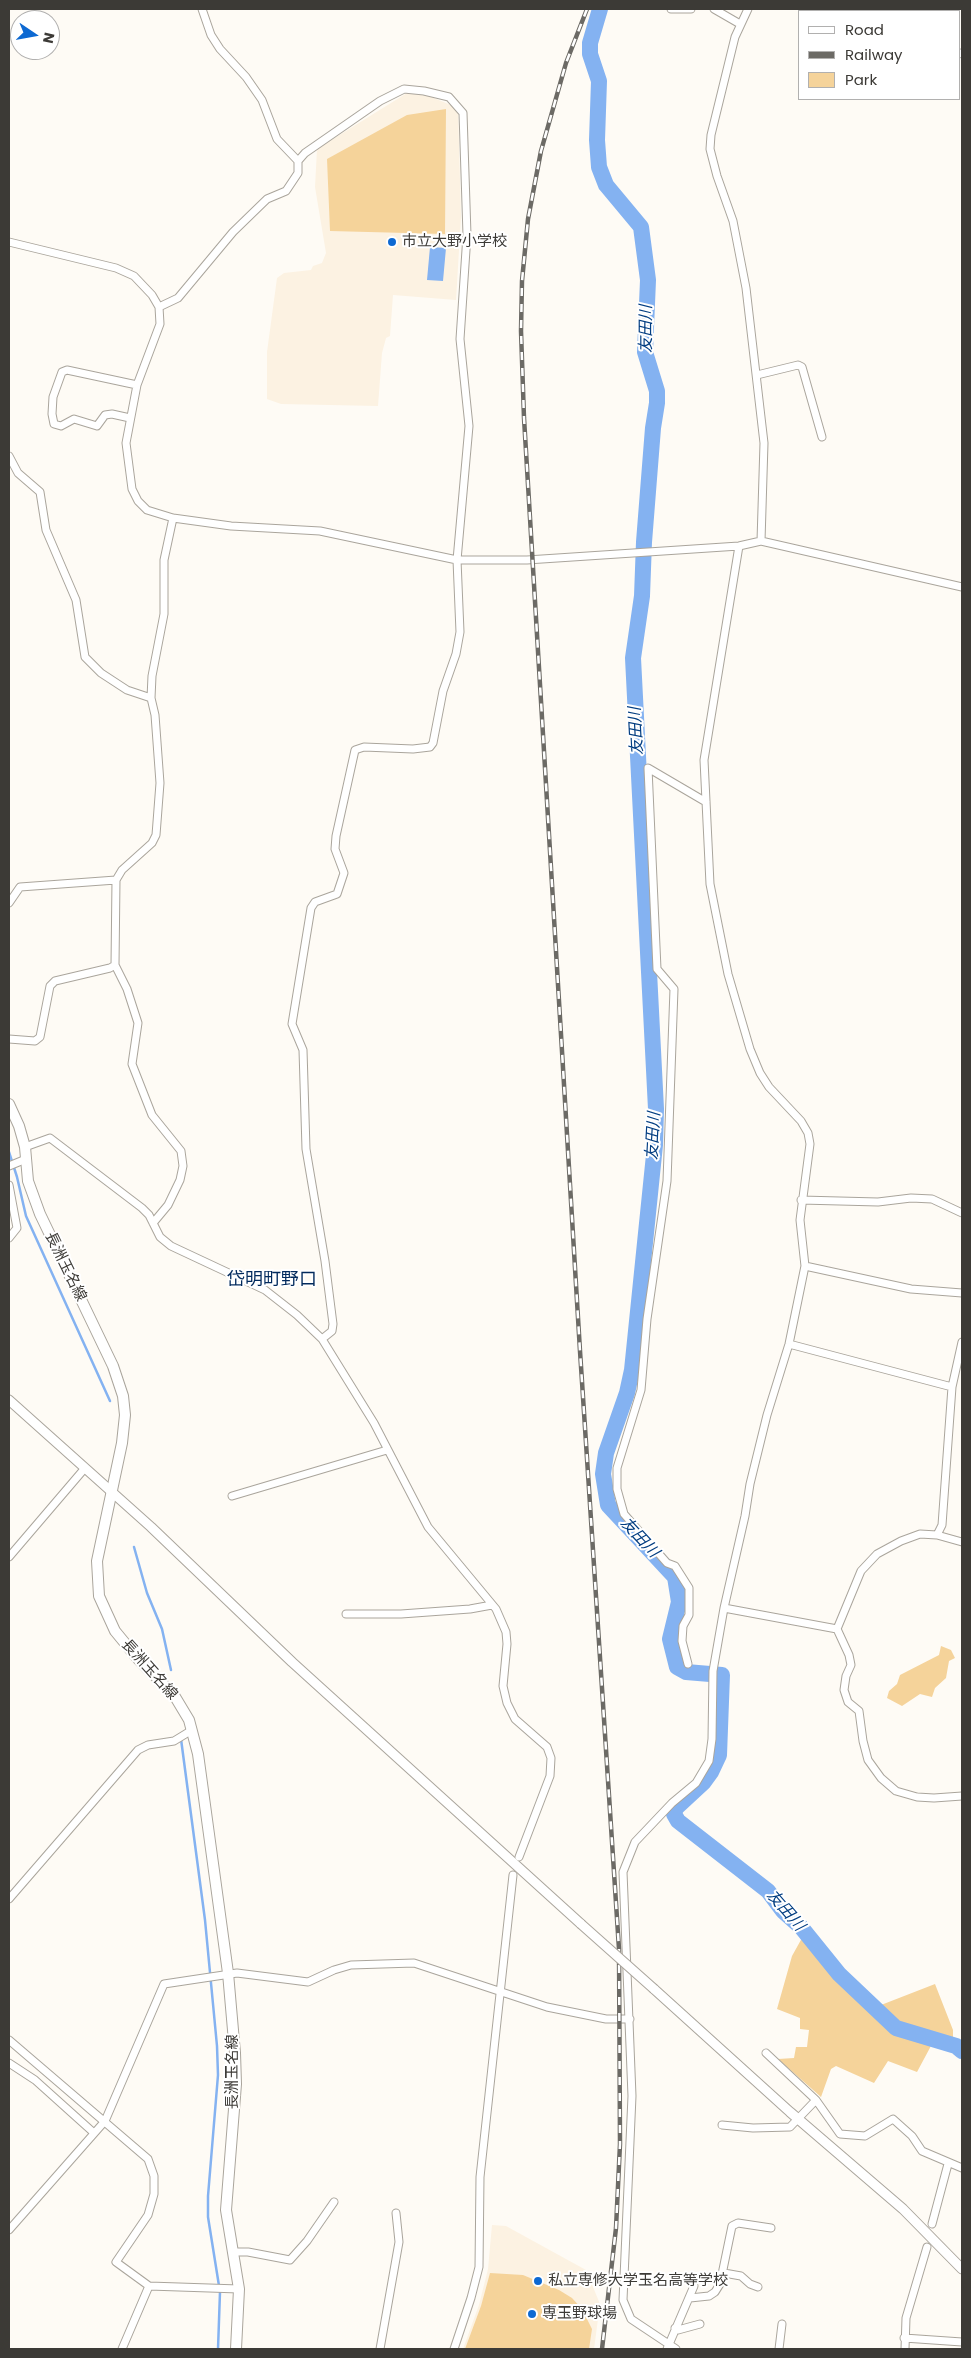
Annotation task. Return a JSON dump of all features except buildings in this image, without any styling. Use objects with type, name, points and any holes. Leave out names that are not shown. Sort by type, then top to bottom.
[{"type":"main road","name":"長洲玉名線","points":[[9,1104],[19,1126],[25,1147],[16,1163],[28,1180],[40,1214],[113,1366],[123,1396],[125,1415],[122,1443],[98,1561],[99,1596],[115,1631],[138,1659],[174,1694],[190,1720],[198,1754],[228,1973],[236,2052],[236,2084],[226,2210],[239,2288],[236,2349]]},
{"type":"street","points":[[202,9],[211,35],[220,49],[246,77],[262,100],[277,139],[298,161]]},
{"type":"street","points":[[671,9],[691,9]]},
{"type":"street","points":[[714,9],[740,24]]},
{"type":"street","points":[[748,9],[740,24],[723,81],[711,135],[710,149],[717,176],[733,221],[741,258],[757,375],[764,443],[761,541]]},
{"type":"street","points":[[159,307],[178,298],[233,232],[267,199],[286,191],[298,173],[298,161],[305,153],[380,101],[404,89],[449,97],[463,113],[467,235],[460,339],[469,426],[457,560],[460,632],[456,654],[443,691],[433,743],[430,747],[413,749],[364,747],[355,750],[336,836],[335,849],[344,873],[337,894],[315,902],[311,908],[292,1024],[303,1050],[306,1149],[326,1261],[333,1324],[332,1331],[322,1339]]},
{"type":"street","points":[[9,242],[116,268],[134,276],[152,294],[159,307],[160,324],[137,385],[130,418],[126,454],[135,495],[147,510],[173,518],[230,526],[320,531],[457,560],[527,560],[739,546],[761,541],[962,587]]},
{"type":"street","points":[[757,375],[798,364],[802,367],[822,437]]},
{"type":"street","points":[[130,418],[112,414],[106,415],[97,426],[74,419],[61,426],[54,424],[52,397],[62,372],[67,370],[137,385]]},
{"type":"street","points":[[9,456],[18,473],[40,492],[46,530],[76,600],[85,657],[107,678],[127,690],[151,698]]},
{"type":"street","points":[[153,1223],[168,1205],[180,1180],[183,1166],[181,1151],[152,1116],[132,1064],[138,1024],[128,989],[115,965],[116,880],[122,870],[152,843],[156,835],[160,783],[156,715],[151,698],[152,676],[164,614],[164,560],[173,518]]},
{"type":"street","points":[[676,2349],[667,2347],[631,2319],[623,2300],[632,2096],[623,1872],[635,1842],[672,1803],[696,1783],[709,1761],[712,1739],[713,1673],[724,1608],[745,1516],[750,1484],[767,1415],[788,1344],[805,1266],[800,1220],[801,1200],[810,1144],[808,1133],[801,1121],[769,1087],[760,1073],[741,1022],[728,974],[710,884],[704,760],[739,546]]},
{"type":"street","points":[[688,1664],[682,1641],[683,1626],[689,1615],[689,1588],[675,1566],[667,1563],[624,1514],[617,1489],[617,1468],[641,1390],[647,1319],[667,1181],[674,990],[657,969],[648,768],[706,802]]},
{"type":"street","points":[[9,903],[20,887],[116,880]]},
{"type":"street","points":[[9,1039],[35,1041],[40,1038],[50,986],[55,981],[110,968],[115,965]]},
{"type":"street","points":[[25,1147],[50,1138],[142,1208],[160,1237],[171,1246],[270,1293],[298,1315],[322,1339],[374,1422],[428,1527],[492,1605],[506,1632],[507,1644],[503,1686],[506,1703],[515,1719],[547,1747],[551,1758],[550,1776],[519,1857]]},
{"type":"street","points":[[9,1185],[17,1228],[9,1238]]},
{"type":"street","points":[[801,1200],[878,1202],[911,1198],[932,1199],[962,1214]]},
{"type":"street","points":[[805,1266],[911,1289],[962,1292]]},
{"type":"street","points":[[937,1535],[942,1525],[952,1387],[962,1342]]},
{"type":"street","points":[[788,1344],[952,1387]]},
{"type":"street","points":[[9,1400],[151,1527],[292,1662],[581,1924],[799,2120],[903,2209],[962,2270]]},
{"type":"street","points":[[232,1496],[388,1450]]},
{"type":"street","points":[[9,1557],[85,1468]]},
{"type":"street","points":[[962,1542],[937,1535],[920,1534],[901,1541],[877,1554],[861,1571],[837,1628],[849,1655],[851,1665],[846,1676],[844,1690],[848,1702],[859,1711],[868,1760],[881,1778],[896,1791],[917,1797],[962,1796]]},
{"type":"street","points":[[346,1614],[401,1614],[470,1609],[492,1605]]},
{"type":"street","points":[[724,1608],[837,1628]]},
{"type":"street","points":[[9,1898],[138,1750],[148,1745],[174,1741],[192,1730]]},
{"type":"street","points":[[454,2349],[472,2298],[479,2267],[480,2177],[513,1875]]},
{"type":"street","points":[[9,2230],[105,2121],[164,1984],[228,1973],[308,1982],[334,1970],[351,1965],[414,1963],[547,2007],[606,2019],[630,2019]]},
{"type":"street","points":[[9,2040],[148,2159],[154,2176],[154,2194],[148,2214],[116,2262],[150,2286],[239,2288]]},
{"type":"street","points":[[766,2054],[816,2100],[840,2134],[865,2136],[893,2119],[912,2136],[922,2151],[944,2160],[948,2164],[962,2168]]},
{"type":"street","points":[[9,2063],[35,2080],[94,2133]]},
{"type":"street","points":[[722,2125],[753,2128],[790,2127],[799,2120],[816,2100]]},
{"type":"street","points":[[932,2224],[948,2164]]},
{"type":"street","points":[[233,2252],[248,2252],[290,2260],[307,2241],[334,2202]]},
{"type":"street","points":[[380,2349],[399,2242],[396,2213]]},
{"type":"street","points":[[690,2298],[709,2296],[715,2292],[724,2273],[732,2226],[738,2223],[771,2228]]},
{"type":"street","points":[[905,2349],[906,2318],[926,2247]]},
{"type":"street","points":[[724,2273],[742,2276],[750,2284],[758,2287]]},
{"type":"street","points":[[122,2349],[150,2286]]},
{"type":"street","points":[[667,2347],[694,2286]]},
{"type":"street","points":[[675,2328],[678,2330],[700,2324]]},
{"type":"street","points":[[779,2349],[782,2324]]},
{"type":"street","points":[[904,2338],[962,2342]]},
{"type":"shaded area","name":"市立大野小学校","points":[[407,93],[429,96],[458,108],[461,217],[456,300],[393,295],[390,336],[386,338],[382,353],[378,406],[281,404],[267,399],[267,352],[277,278],[284,273],[311,270],[313,266],[322,263],[326,253],[315,187],[317,149]]},
{"type":"shaded area","name":"専玉野球場","points":[[492,2225],[506,2226],[586,2270],[600,2304],[594,2349],[463,2349],[479,2305],[488,2269]]},
{"type":"green space","points":[[446,109],[445,234],[330,231],[327,159],[407,115]]},
{"type":"green space","points":[[941,1646],[951,1650],[955,1658],[949,1661],[946,1678],[935,1688],[932,1697],[920,1694],[902,1706],[887,1698],[889,1691],[897,1684],[900,1675],[939,1655]]},
{"type":"green space","points":[[802,1938],[828,1967],[894,2031],[932,2044],[917,2072],[888,2061],[874,2083],[836,2066],[831,2069],[821,2097],[778,2059],[794,2058],[796,2047],[807,2047],[809,2030],[800,2029],[800,2018],[777,2009],[792,1956]]},
{"type":"green space","points":[[935,1984],[953,2030],[953,2041],[897,2026],[881,2005]]},
{"type":"green space","name":"専玉野球場","points":[[490,2273],[523,2275],[559,2290],[572,2298],[582,2309],[592,2329],[589,2349],[465,2349],[481,2306]]},
{"type":"water","points":[[430,247],[446,248],[443,281],[427,280]]},
{"type":"waterway","name":"友田川","points":[[600,9],[590,43],[590,54],[599,81],[597,140],[599,167],[606,185],[641,227],[648,280],[645,352],[657,391],[644,542],[642,596],[633,658],[656,1109],[655,1145],[632,1370],[627,1393],[606,1453],[603,1474],[608,1505],[675,1577],[679,1602],[670,1639],[677,1667],[686,1672],[722,1675],[719,1755],[703,1783],[676,1808],[674,1814],[678,1821],[768,1891],[783,1911],[801,1927],[839,1974],[896,2028],[956,2046],[962,2051]]},
{"type":"waterway","points":[[9,1152],[26,1216],[110,1401]]},
{"type":"waterway","points":[[134,1547],[147,1593],[162,1629],[171,1670]]},
{"type":"waterway","points":[[181,1739],[205,1920],[217,2046],[218,2075],[208,2217],[220,2292],[218,2349]]},
{"type":"railway","points":[[587,9],[566,63],[541,151],[528,219],[522,281],[521,331],[524,418],[580,1351],[619,1949],[620,2144],[616,2228],[602,2349]]},
{"type":"place","name":"市立大野小学校","points":[[392,242]]},
{"type":"place","name":"私立専修大学玉名高等学校","points":[[538,2281]]},
{"type":"place","name":"専玉野球場","points":[[532,2314]]},
{"type":"district","name":"岱明町野口","points":[[272,1280]]}]
